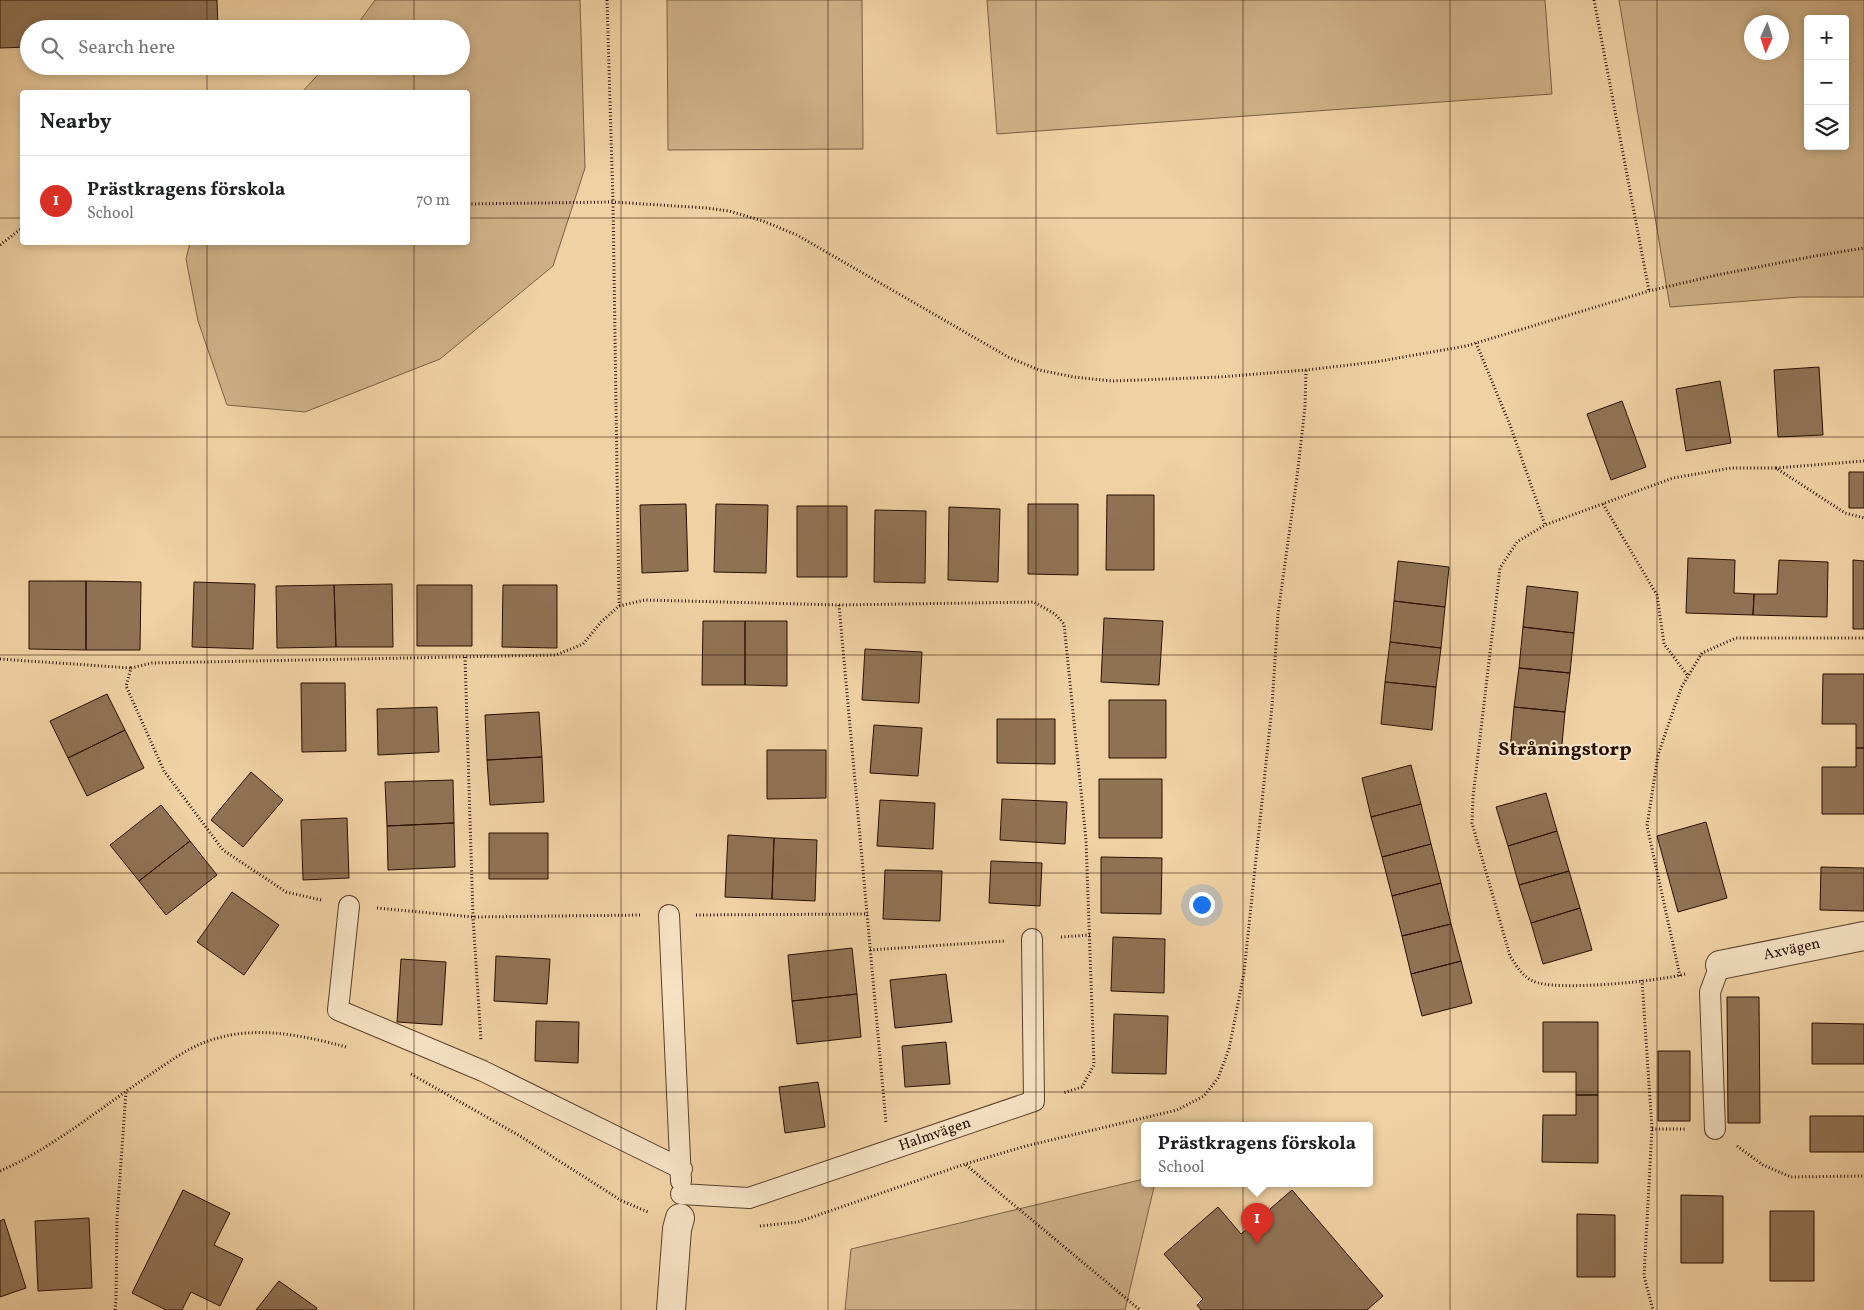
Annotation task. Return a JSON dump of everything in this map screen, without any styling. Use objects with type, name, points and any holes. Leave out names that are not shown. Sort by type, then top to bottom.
[{"type":"street","name":"Axvägen","points":[[1720,965],[1864,936]]},
{"type":"street","points":[[671,1310],[680,1206]]},
{"type":"lane","points":[[349,906],[338,1010],[484,1071],[682,1169]]},
{"type":"lane","points":[[669,915],[682,1169],[680,1206]]},
{"type":"lane","points":[[1032,939],[1034,1100]]},
{"type":"lane","points":[[1715,1129],[1710,992],[1720,965]]},
{"type":"lane","name":"Halmvägen","points":[[680,1206],[749,1198],[1034,1100]]},
{"type":"path","points":[[607,0],[614,202],[619,606]]},
{"type":"path","points":[[1594,0],[1649,291]]},
{"type":"path","points":[[470,204],[614,202],[729,211],[763,221],[797,235],[1008,357],[1038,370],[1074,377],[1112,381],[1220,377],[1375,362],[1476,343],[1539,326],[1649,291],[1717,275],[1864,248]]},
{"type":"path","points":[[0,245],[20,230]]},
{"type":"path","points":[[1476,343],[1510,425],[1545,526]]},
{"type":"path","points":[[757,1226],[798,1222],[965,1164],[1026,1146],[1177,1110],[1204,1096],[1218,1078],[1230,1049],[1244,974],[1272,706],[1278,614],[1298,477],[1305,407],[1306,370]]},
{"type":"path","points":[[1720,965],[1680,976],[1608,984],[1557,985],[1533,982],[1519,970],[1510,956],[1472,823],[1473,797],[1500,568],[1517,542],[1545,526],[1673,478],[1732,468],[1776,468],[1864,461]]},
{"type":"path","points":[[1776,468],[1845,513],[1864,518]]},
{"type":"path","points":[[1603,504],[1657,595],[1664,644],[1688,676]]},
{"type":"path","points":[[0,659],[131,668],[152,663],[556,655],[583,644],[601,622],[619,606],[645,600],[839,605],[1034,602],[1055,614],[1064,624],[1086,840],[1094,1065],[1082,1087],[1034,1100]]},
{"type":"path","points":[[839,605],[889,1151]]},
{"type":"path","points":[[1680,976],[1670,923],[1647,826],[1658,755],[1681,688],[1702,653],[1736,638],[1864,638]]},
{"type":"path","points":[[465,657],[473,917],[484,1071]]},
{"type":"path","points":[[131,668],[126,686],[164,770],[223,850],[286,892],[349,906],[473,917]]},
{"type":"path","points":[[870,950],[1090,935]]},
{"type":"path","points":[[1642,980],[1652,1129],[1644,1276],[1654,1310]]},
{"type":"path","points":[[0,1171],[44,1147],[183,1053],[219,1037],[256,1033],[312,1038],[350,1048]]},
{"type":"path","points":[[410,1073],[520,1136],[622,1201],[646,1212],[680,1206]]},
{"type":"path","points":[[115,1310],[118,1209],[126,1090]]},
{"type":"path","points":[[1652,1129],[1715,1129],[1763,1165],[1791,1177],[1864,1176]]},
{"type":"path","points":[[965,1164],[1140,1310]]},
{"type":"shaded area","points":[[375,0],[580,0],[585,168],[553,266],[440,359],[305,412],[227,405],[198,321],[186,259],[190,245],[470,245],[470,90],[304,90],[318,75],[470,75],[470,20],[361,20]]},
{"type":"shaded area","points":[[667,0],[862,0],[863,149],[668,150]]},
{"type":"shaded area","points":[[987,0],[1545,0],[1552,94],[997,134]]},
{"type":"shaded area","points":[[1619,0],[1864,0],[1864,297],[1799,297],[1670,307]]},
{"type":"shaded area","points":[[1141,1180],[1141,1187],[1154,1187],[1125,1310],[845,1310],[851,1249]]},
{"type":"building","points":[[0,0],[217,0],[218,20],[20,20],[20,47],[0,48]]},
{"type":"building","points":[[1819,367],[1823,435],[1778,437],[1774,370]]},
{"type":"building","points":[[1720,381],[1731,443],[1686,451],[1676,389]]},
{"type":"building","points":[[1622,401],[1646,467],[1611,480],[1587,414]]},
{"type":"building","points":[[1849,472],[1864,472],[1864,508],[1849,508]]},
{"type":"building","points":[[1107,495],[1154,495],[1154,570],[1106,570]]},
{"type":"building","points":[[686,504],[688,571],[642,573],[640,505]]},
{"type":"building","points":[[716,504],[768,505],[766,573],[714,572]]},
{"type":"building","points":[[1028,504],[1078,504],[1078,575],[1028,574]]},
{"type":"building","points":[[797,506],[847,506],[847,577],[797,577]]},
{"type":"building","points":[[949,507],[1000,509],[998,582],[948,580]]},
{"type":"building","points":[[875,510],[926,511],[925,583],[874,582]]},
{"type":"building","points":[[1688,558],[1735,560],[1734,593],[1754,594],[1753,615],[1686,613]]},
{"type":"building","points":[[1779,560],[1828,562],[1827,617],[1753,615],[1754,594],[1777,594]]},
{"type":"building","points":[[1853,560],[1864,561],[1864,629],[1853,629]]},
{"type":"building","points":[[1398,561],[1449,567],[1445,607],[1394,601]]},
{"type":"building","points":[[29,581],[86,581],[86,650],[29,649]]},
{"type":"building","points":[[86,581],[141,582],[140,650],[86,650]]},
{"type":"building","points":[[194,582],[255,584],[253,649],[192,647]]},
{"type":"building","points":[[392,584],[393,647],[336,647],[334,585]]},
{"type":"building","points":[[334,585],[336,647],[277,648],[276,586]]},
{"type":"building","points":[[417,585],[472,585],[472,646],[417,646]]},
{"type":"building","points":[[503,585],[557,585],[557,648],[502,647]]},
{"type":"building","points":[[1527,586],[1578,592],[1574,633],[1523,627]]},
{"type":"building","points":[[1394,601],[1445,607],[1441,648],[1390,642]]},
{"type":"building","points":[[1104,618],[1163,621],[1159,685],[1101,682]]},
{"type":"building","points":[[703,621],[745,621],[745,685],[702,685]]},
{"type":"building","points":[[745,621],[787,621],[787,686],[745,685]]},
{"type":"building","points":[[1523,627],[1574,633],[1570,673],[1519,668]]},
{"type":"building","points":[[1390,642],[1441,648],[1436,687],[1385,682]]},
{"type":"building","points":[[865,649],[922,652],[919,703],[862,700]]},
{"type":"building","points":[[1519,668],[1570,673],[1565,712],[1514,707]]},
{"type":"building","points":[[1823,674],[1864,674],[1864,748],[1856,748],[1856,724],[1822,724]]},
{"type":"building","points":[[1385,682],[1436,687],[1432,730],[1381,724]]},
{"type":"building","points":[[301,683],[345,683],[346,751],[302,752]]},
{"type":"building","points":[[107,694],[125,730],[68,758],[50,721]]},
{"type":"building","points":[[1109,700],[1166,700],[1166,758],[1109,758]]},
{"type":"building","points":[[437,707],[439,752],[378,755],[377,709]]},
{"type":"building","points":[[1514,707],[1565,712],[1561,755],[1510,750]]},
{"type":"building","points":[[539,712],[542,757],[487,760],[485,715]]},
{"type":"building","points":[[997,719],[1055,719],[1055,764],[997,763]]},
{"type":"building","points":[[874,725],[922,728],[918,776],[870,773]]},
{"type":"building","points":[[125,730],[144,768],[87,796],[68,758]]},
{"type":"building","points":[[1856,748],[1864,748],[1864,814],[1822,814],[1822,767],[1856,767]]},
{"type":"building","points":[[767,750],[826,750],[826,798],[767,799]]},
{"type":"building","points":[[542,757],[544,802],[490,805],[487,760]]},
{"type":"building","points":[[1411,765],[1421,804],[1371,817],[1362,778]]},
{"type":"building","points":[[251,772],[283,800],[243,847],[211,820]]},
{"type":"building","points":[[1099,779],[1162,779],[1162,838],[1099,838]]},
{"type":"building","points":[[453,780],[454,823],[387,826],[385,782]]},
{"type":"building","points":[[1546,793],[1557,831],[1508,846],[1496,807]]},
{"type":"building","points":[[1002,799],[1067,802],[1065,844],[1000,840]]},
{"type":"building","points":[[880,800],[935,803],[933,849],[877,846]]},
{"type":"building","points":[[1421,804],[1431,844],[1382,857],[1371,817]]},
{"type":"building","points":[[161,805],[190,841],[139,881],[110,845]]},
{"type":"building","points":[[347,818],[349,878],[303,880],[301,820]]},
{"type":"building","points":[[1706,822],[1727,898],[1678,912],[1657,836]]},
{"type":"building","points":[[454,823],[455,867],[388,870],[387,826]]},
{"type":"building","points":[[1557,831],[1569,871],[1519,885],[1508,846]]},
{"type":"building","points":[[489,833],[548,833],[548,879],[489,879]]},
{"type":"building","points":[[728,835],[774,838],[772,899],[725,897]]},
{"type":"building","points":[[774,838],[817,840],[815,901],[772,899]]},
{"type":"building","points":[[190,841],[217,875],[166,915],[139,881]]},
{"type":"building","points":[[1431,844],[1441,883],[1392,896],[1382,857]]},
{"type":"building","points":[[1101,857],[1162,858],[1161,914],[1101,913]]},
{"type":"building","points":[[991,861],[1042,863],[1040,906],[989,903]]},
{"type":"building","points":[[1821,867],[1864,868],[1864,911],[1820,910]]},
{"type":"building","points":[[885,870],[942,871],[940,921],[883,919]]},
{"type":"building","points":[[1569,871],[1580,908],[1531,923],[1519,885]]},
{"type":"building","points":[[1441,883],[1451,924],[1402,936],[1392,896]]},
{"type":"building","points":[[232,892],[279,925],[244,975],[197,942]]},
{"type":"building","points":[[1580,908],[1592,950],[1543,964],[1531,923]]},
{"type":"building","points":[[1451,924],[1461,961],[1411,974],[1402,936]]},
{"type":"building","points":[[1113,937],[1165,939],[1164,993],[1111,991]]},
{"type":"building","points":[[852,948],[857,994],[792,1001],[788,955]]},
{"type":"building","points":[[496,956],[550,959],[547,1004],[494,1001]]},
{"type":"building","points":[[401,959],[446,962],[442,1025],[397,1022]]},
{"type":"building","points":[[1461,961],[1472,1003],[1422,1016],[1411,974]]},
{"type":"building","points":[[946,974],[952,1022],[895,1028],[890,980]]},
{"type":"building","points":[[857,994],[861,1037],[797,1044],[792,1001]]},
{"type":"building","points":[[1727,997],[1759,997],[1760,1123],[1728,1123]]},
{"type":"building","points":[[1114,1014],[1168,1016],[1166,1074],[1112,1073]]},
{"type":"building","points":[[536,1021],[579,1022],[578,1063],[535,1061]]},
{"type":"building","points":[[1543,1022],[1598,1022],[1598,1095],[1576,1095],[1576,1072],[1543,1072]]},
{"type":"building","points":[[1812,1023],[1864,1024],[1864,1064],[1812,1064]]},
{"type":"building","points":[[946,1042],[950,1084],[905,1087],[902,1046]]},
{"type":"building","points":[[1658,1051],[1690,1051],[1690,1121],[1658,1121]]},
{"type":"building","points":[[818,1082],[825,1127],[785,1133],[779,1087]]},
{"type":"building","points":[[1576,1095],[1598,1095],[1598,1163],[1542,1162],[1543,1115],[1576,1115]]},
{"type":"building","points":[[1810,1116],[1864,1116],[1864,1152],[1810,1152]]},
{"type":"building","points":[[183,1190],[230,1213],[214,1245],[243,1259],[220,1306],[191,1292],[182,1310],[166,1310],[132,1293]]},
{"type":"building","points":[[1292,1190],[1383,1296],[1367,1310],[1201,1310],[1197,1305],[1203,1299],[1164,1254],[1218,1207],[1241,1234]]},
{"type":"building","points":[[1681,1195],[1723,1196],[1723,1263],[1681,1263]]},
{"type":"building","points":[[1770,1211],[1814,1211],[1814,1281],[1770,1281]]},
{"type":"building","points":[[1577,1214],[1615,1215],[1615,1277],[1577,1277]]},
{"type":"building","points":[[89,1218],[92,1288],[38,1291],[35,1221]]},
{"type":"building","points":[[4,1219],[26,1288],[0,1297],[0,1221]]},
{"type":"building","points":[[279,1281],[317,1308],[316,1310],[256,1310]]},
{"type":"place","name":"Prästkragens förskola","points":[[1257,1244]]},
{"type":"district","name":"Stråningstorp","points":[[1565,750]]}]
